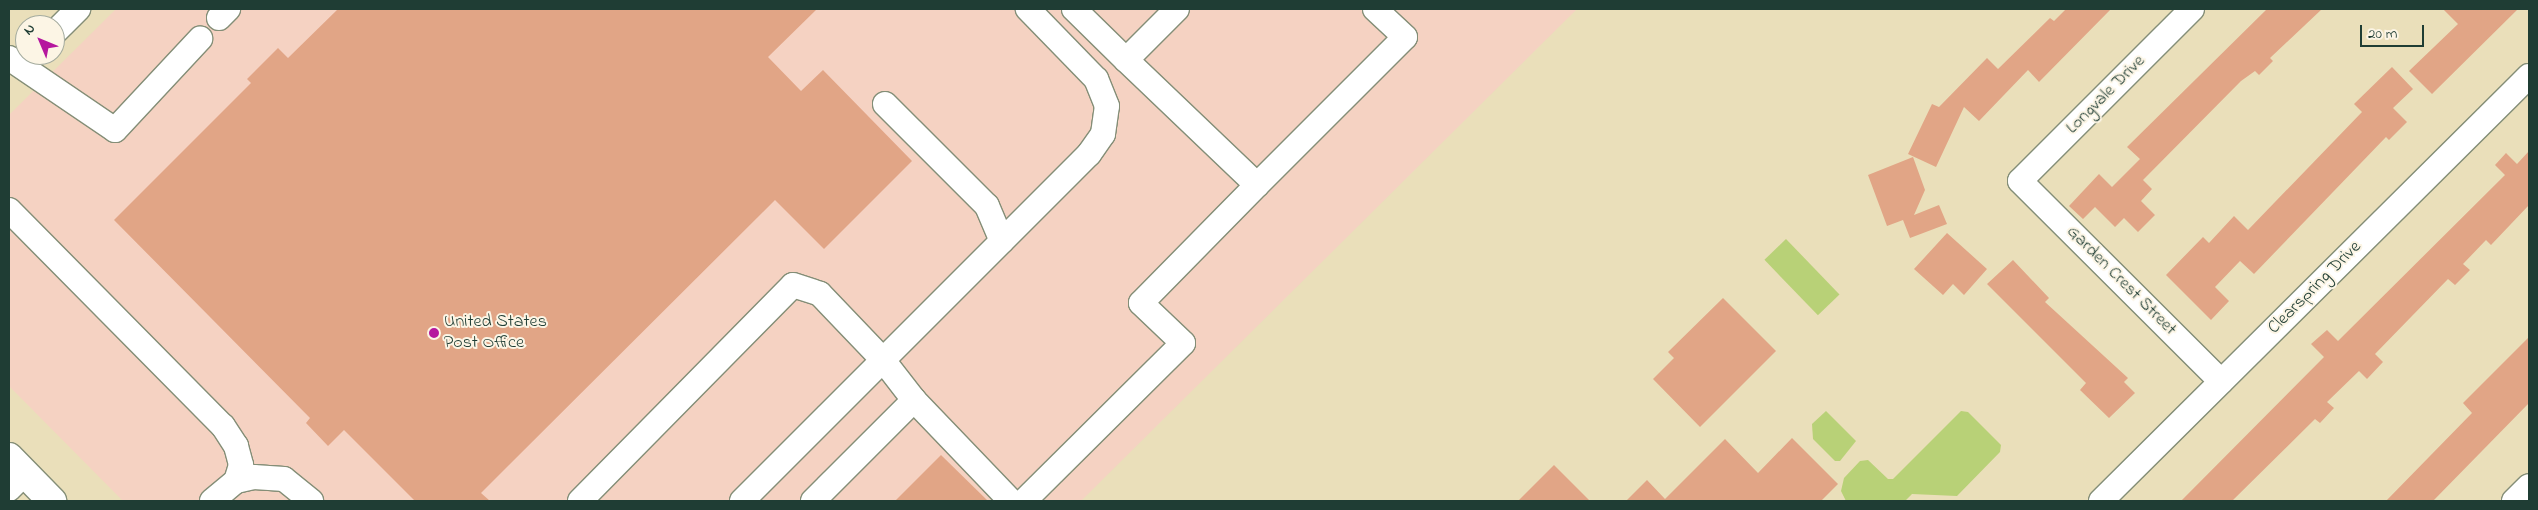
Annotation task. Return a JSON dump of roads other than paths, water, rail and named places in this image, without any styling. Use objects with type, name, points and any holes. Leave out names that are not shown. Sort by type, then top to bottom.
[{"type":"main road","points":[[14,473],[52,501]]},
{"type":"street","points":[[65,22],[78,9]]},
{"type":"street","points":[[742,501],[1089,154],[1103,134],[1107,106],[1096,79],[1028,9]]},
{"type":"street","points":[[1074,9],[1257,185]]},
{"type":"street","points":[[1126,60],[1177,9]]},
{"type":"street","points":[[1024,501],[1183,343],[1141,302],[1405,37],[1375,9]]},
{"type":"street","name":"Longvale Drive","points":[[2020,181],[2192,9]]},
{"type":"street","points":[[17,65],[115,130],[200,39]]},
{"type":"street","name":"Clearspring Drive","points":[[2101,501],[2529,76]]},
{"type":"street","points":[[885,104],[987,206],[1002,240]]},
{"type":"street","name":"Garden Crest Street","points":[[2020,181],[2221,381]]},
{"type":"street","points":[[9,210],[223,426],[236,446],[241,465],[236,481]]},
{"type":"street","points":[[580,501],[793,285],[820,294],[883,360],[914,400],[1011,501]]},
{"type":"street","points":[[813,501],[914,400]]},
{"type":"street","points":[[212,501],[236,481],[254,477],[284,479],[311,501]]},
{"type":"street","points":[[2514,501],[2529,486]]},
{"type":"place","name":"United States Post Office","points":[[434,333]]}]
